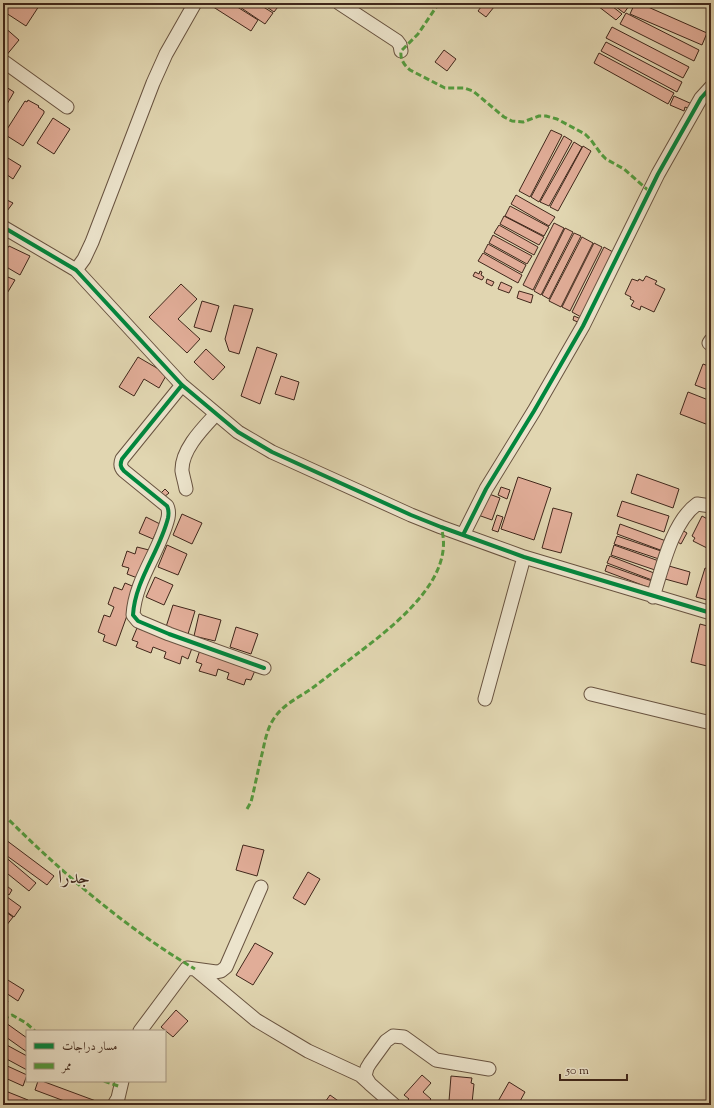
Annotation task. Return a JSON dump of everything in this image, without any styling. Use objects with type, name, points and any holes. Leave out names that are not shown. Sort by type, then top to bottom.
[{"type":"street","points":[[76,270],[84,259],[95,236],[123,160],[163,60],[195,3]]},
{"type":"street","points":[[339,3],[397,41],[400,45],[401,51]]},
{"type":"street","points":[[3,62],[68,107]]},
{"type":"street","points":[[463,535],[486,489],[534,411],[582,326],[658,174],[701,98],[711,87]]},
{"type":"street","points":[[3,227],[76,270],[182,385],[238,432],[272,452],[411,515],[463,535],[524,557],[711,614]]},
{"type":"street","points":[[711,340],[709,343],[711,344]]},
{"type":"street","points":[[182,385],[122,459],[120,464],[122,468],[167,506],[169,512],[166,524],[140,585],[133,615],[138,621],[169,634],[264,668]]},
{"type":"street","points":[[186,490],[182,470],[186,453],[202,429],[216,414]]},
{"type":"street","points":[[653,597],[668,547],[682,522],[692,508],[697,504],[711,506]]},
{"type":"street","points":[[485,699],[524,557]]},
{"type":"street","points":[[591,694],[711,723]]},
{"type":"street","points":[[141,1030],[187,968],[216,972],[221,971],[226,967],[261,887]]},
{"type":"street","points":[[195,969],[256,1020],[308,1051],[360,1075],[394,1105]]},
{"type":"street","points":[[370,1084],[366,1076],[367,1068],[386,1041],[389,1038],[396,1036],[404,1037],[436,1060],[489,1069]]},
{"type":"street","points":[[114,1105],[118,1098],[122,1082]]},
{"type":"building","points":[[3,3],[35,3],[39,6],[26,26],[3,11]]},
{"type":"building","points":[[207,3],[231,3],[258,20],[251,31]]},
{"type":"building","points":[[234,3],[257,3],[273,13],[265,24]]},
{"type":"building","points":[[261,3],[281,3],[274,12]]},
{"type":"building","points":[[484,3],[489,3],[494,7],[486,17],[478,11]]},
{"type":"building","points":[[594,3],[608,3],[622,14],[616,20]]},
{"type":"building","points":[[611,3],[626,3],[629,6],[624,13]]},
{"type":"building","points":[[635,3],[639,3],[707,33],[702,45],[630,14]]},
{"type":"building","points":[[626,13],[699,50],[694,61],[620,24]]},
{"type":"building","points":[[3,26],[19,40],[5,57],[3,55]]},
{"type":"building","points":[[612,27],[689,67],[683,78],[606,38]]},
{"type":"building","points":[[606,42],[682,82],[677,92],[601,51]]},
{"type":"building","points":[[444,50],[456,59],[447,71],[435,62]]},
{"type":"building","points":[[599,53],[674,93],[668,104],[594,63]]},
{"type":"building","points":[[3,85],[14,92],[3,111]]},
{"type":"building","points":[[674,96],[692,104],[690,109],[685,107],[684,111],[670,105]]},
{"type":"building","points":[[28,100],[39,106],[38,107],[44,111],[44,113],[23,146],[4,134],[25,101],[27,102]]},
{"type":"building","points":[[53,118],[70,129],[54,154],[37,143]]},
{"type":"building","points":[[551,130],[562,135],[530,197],[519,191]]},
{"type":"building","points":[[564,136],[572,141],[539,202],[531,197]]},
{"type":"building","points":[[574,142],[582,147],[549,206],[540,202]]},
{"type":"building","points":[[583,146],[591,151],[558,211],[550,207]]},
{"type":"building","points":[[3,155],[21,166],[13,179],[3,172]]},
{"type":"building","points":[[516,195],[555,217],[549,226],[511,204]]},
{"type":"building","points":[[3,198],[13,203],[4,215],[3,214]]},
{"type":"building","points":[[510,206],[549,227],[544,236],[505,216]]},
{"type":"building","points":[[504,216],[544,237],[539,245],[500,224]]},
{"type":"building","points":[[554,223],[564,228],[533,290],[523,285]]},
{"type":"building","points":[[499,225],[538,247],[534,255],[494,233]]},
{"type":"building","points":[[565,228],[573,232],[541,295],[534,291]]},
{"type":"building","points":[[574,233],[581,236],[549,299],[542,295]]},
{"type":"building","points":[[493,235],[532,256],[527,264],[489,243]]},
{"type":"building","points":[[582,237],[593,243],[561,307],[549,301]]},
{"type":"building","points":[[594,243],[602,247],[570,311],[562,307]]},
{"type":"building","points":[[488,244],[526,265],[522,273],[484,252]]},
{"type":"building","points":[[9,246],[30,256],[20,275],[3,265],[4,253]]},
{"type":"building","points":[[604,247],[613,252],[581,317],[572,312]]},
{"type":"building","points":[[483,253],[522,275],[518,283],[478,261]]},
{"type":"building","points":[[480,271],[482,272],[481,275],[484,277],[482,280],[473,276],[475,272],[479,274]]},
{"type":"building","points":[[3,275],[15,280],[3,300]]},
{"type":"building","points":[[646,276],[657,281],[655,284],[665,289],[654,312],[641,306],[640,310],[631,306],[634,301],[630,299],[631,297],[625,294],[632,279],[638,281],[639,279],[643,281]]},
{"type":"building","points":[[487,279],[494,282],[492,286],[486,283]]},
{"type":"building","points":[[501,282],[512,287],[509,293],[498,289]]},
{"type":"building","points":[[181,284],[197,299],[178,319],[200,339],[187,353],[149,317]]},
{"type":"building","points":[[519,291],[533,295],[531,303],[517,298]]},
{"type":"building","points":[[202,301],[219,306],[211,332],[194,327]]},
{"type":"building","points":[[234,305],[253,309],[239,354],[229,351],[225,339]]},
{"type":"building","points":[[574,316],[581,319],[580,323],[573,320]]},
{"type":"building","points":[[257,347],[277,354],[260,404],[241,396]]},
{"type":"building","points":[[206,349],[225,367],[213,380],[194,362]]},
{"type":"building","points":[[138,357],[167,374],[159,388],[144,379],[134,396],[119,387]]},
{"type":"building","points":[[703,364],[711,367],[711,391],[695,385]]},
{"type":"building","points":[[281,376],[299,382],[294,400],[275,394]]},
{"type":"building","points":[[688,392],[711,401],[711,426],[680,414]]},
{"type":"building","points":[[637,474],[679,489],[673,508],[631,493]]},
{"type":"building","points":[[518,477],[551,488],[534,540],[501,529]]},
{"type":"building","points":[[501,487],[510,490],[507,499],[498,495]]},
{"type":"building","points":[[165,489],[169,493],[164,497],[161,493]]},
{"type":"building","points":[[489,494],[500,498],[492,520],[478,515]]},
{"type":"building","points":[[622,501],[669,516],[664,532],[617,516]]},
{"type":"building","points":[[553,508],[572,513],[561,553],[542,548]]},
{"type":"building","points":[[182,514],[202,523],[192,544],[173,535]]},
{"type":"building","points":[[497,515],[503,517],[498,532],[492,530]]},
{"type":"building","points":[[702,516],[711,521],[711,550],[693,541],[695,538],[692,536]]},
{"type":"building","points":[[146,517],[160,524],[153,539],[139,533]]},
{"type":"building","points":[[620,524],[666,541],[663,551],[617,534]]},
{"type":"building","points":[[680,529],[687,533],[681,544],[674,540]]},
{"type":"building","points":[[617,536],[661,551],[659,559],[614,544]]},
{"type":"building","points":[[167,545],[187,554],[178,575],[158,567]]},
{"type":"building","points":[[614,545],[659,561],[655,570],[611,555]]},
{"type":"building","points":[[137,547],[149,550],[140,579],[127,574],[129,568],[122,566],[127,551],[135,554]]},
{"type":"building","points":[[610,556],[654,573],[652,580],[607,563]]},
{"type":"building","points":[[607,565],[652,581],[650,588],[605,571]]},
{"type":"building","points":[[669,566],[690,572],[687,585],[665,579]]},
{"type":"building","points":[[705,568],[711,570],[711,601],[696,597]]},
{"type":"building","points":[[155,577],[173,585],[164,605],[146,597]]},
{"type":"building","points":[[125,583],[137,588],[116,646],[103,641],[105,635],[98,632],[104,615],[110,617],[114,607],[108,604],[114,587],[122,590]]},
{"type":"building","points":[[173,605],[195,611],[188,634],[166,627]]},
{"type":"building","points":[[199,614],[221,620],[215,641],[194,636]]},
{"type":"building","points":[[700,624],[711,627],[711,667],[691,662]]},
{"type":"building","points":[[236,627],[258,634],[251,654],[230,647]]},
{"type":"building","points":[[137,628],[192,648],[188,659],[182,656],[180,664],[164,658],[166,652],[153,647],[151,653],[136,647],[138,642],[132,640]]},
{"type":"building","points":[[200,650],[256,668],[251,680],[246,679],[244,685],[227,679],[229,673],[218,669],[216,676],[199,671],[202,664],[196,662]]},
{"type":"building","points":[[6,840],[54,876],[47,885],[3,853],[3,844]]},
{"type":"building","points":[[243,845],[264,850],[257,876],[236,870]]},
{"type":"building","points":[[3,855],[36,883],[29,891],[3,870]]},
{"type":"building","points":[[308,872],[320,879],[305,905],[293,898]]},
{"type":"building","points":[[3,883],[12,890],[9,895],[3,890]]},
{"type":"building","points":[[3,894],[21,907],[14,917],[3,909]]},
{"type":"building","points":[[3,910],[13,917],[6,926],[3,924]]},
{"type":"building","points":[[255,943],[273,953],[253,985],[236,975]]},
{"type":"building","points":[[3,977],[24,990],[18,1001],[3,991]]},
{"type":"building","points":[[3,998],[8,1001],[3,1010]]},
{"type":"building","points":[[176,1010],[188,1021],[173,1037],[161,1027]]},
{"type":"building","points":[[6,1023],[26,1037],[26,1051],[3,1035],[3,1026]]},
{"type":"building","points":[[3,1043],[26,1055],[26,1069],[3,1057]]},
{"type":"building","points":[[3,1064],[26,1075],[23,1086],[3,1077]]},
{"type":"building","points":[[422,1075],[431,1083],[423,1092],[431,1099],[426,1105],[412,1105],[407,1101],[409,1099],[404,1095]]},
{"type":"building","points":[[451,1076],[472,1078],[471,1083],[474,1084],[472,1103],[449,1101]]},
{"type":"building","points":[[38,1082],[45,1082],[104,1105],[75,1105],[35,1090]]},
{"type":"building","points":[[509,1082],[525,1092],[518,1105],[496,1105]]},
{"type":"building","points":[[3,1090],[28,1100],[26,1105],[3,1105]]},
{"type":"building","points":[[330,1095],[344,1105],[323,1105]]},
{"type":"marked path","points":[[439,3],[418,34],[401,51],[404,64],[410,70],[445,88],[464,88],[473,91],[504,117],[512,121],[523,122],[539,116],[557,119],[585,134],[606,159],[624,169],[649,191]]},
{"type":"marked path","points":[[247,809],[251,802],[267,735],[275,717],[287,705],[317,685],[387,630],[418,600],[431,583],[440,565],[443,546],[441,527]]},
{"type":"marked path","points":[[3,814],[47,857],[94,898],[143,935],[195,969]]},
{"type":"marked path","points":[[3,1019],[12,1015],[26,1023],[34,1030]]},
{"type":"marked path","points":[[107,1082],[121,1087]]},
{"type":"cycle path","points":[[463,535],[486,489],[534,411],[583,326],[658,174],[701,98],[711,87]]},
{"type":"cycle path","points":[[3,227],[76,270],[182,385],[238,432],[272,452],[411,515],[441,527],[524,557],[711,613]]},
{"type":"cycle path","points":[[182,385],[121,462],[121,467],[124,471],[167,506],[169,512],[164,530],[138,590],[133,615],[138,621],[169,634],[264,668]]},
{"type":"district","name":"جدرا","points":[[74,876]]}]
